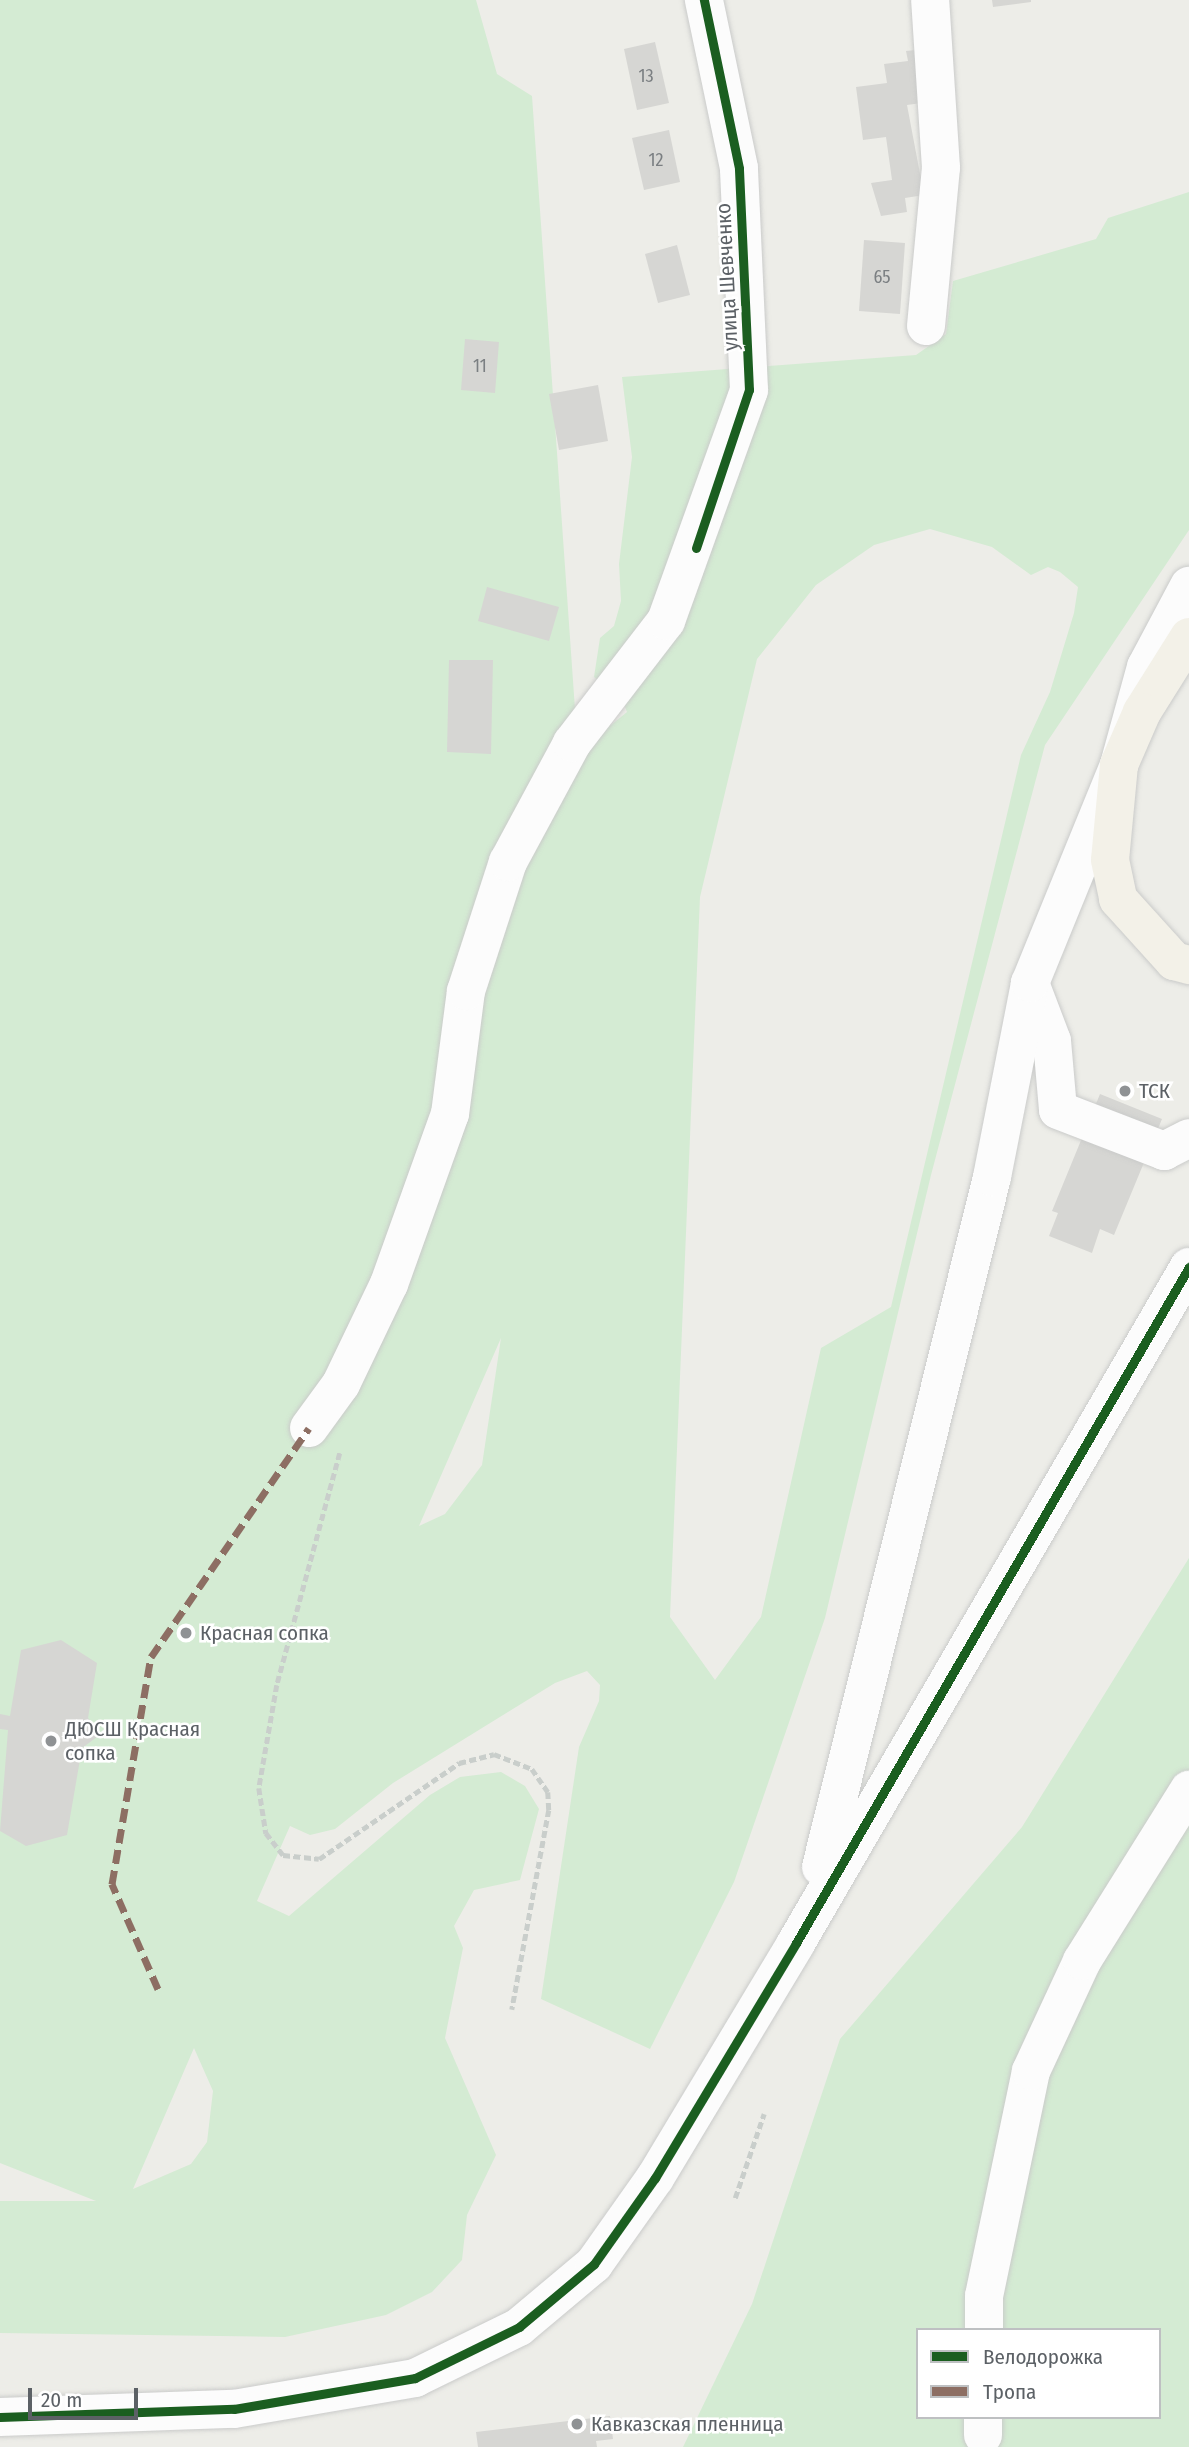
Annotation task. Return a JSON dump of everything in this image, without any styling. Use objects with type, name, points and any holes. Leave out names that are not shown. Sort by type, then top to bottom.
[{"type":"main road","points":[[1189,637],[1142,712],[1119,765],[1110,860],[1118,899],[1174,961],[1189,965]]},
{"type":"street","name":"улица Шевченко","points":[[309,1428],[341,1384],[389,1283],[450,1114],[466,991],[508,862],[572,743],[659,634],[696,548],[749,390],[739,168],[704,0]]},
{"type":"street","points":[[926,326],[940,168],[930,0]]},
{"type":"street","points":[[796,1942],[861,1727],[887,1590],[992,1177],[1030,983],[1119,765],[1146,667],[1189,586]]},
{"type":"street","points":[[1030,983],[1052,1041],[1058,1110],[1164,1151],[1189,1138]]},
{"type":"street","points":[[0,2417],[160,2414],[328,2398],[415,2378],[519,2327],[601,2253],[655,2178],[796,1942],[1189,1267]]},
{"type":"street","points":[[984,2328],[984,2296],[1031,2071],[1082,1961],[1189,1790]]},
{"type":"path","points":[[309,1428],[335,1432],[340,1451],[277,1685],[259,1788],[266,1833],[283,1855],[319,1859],[459,1763],[494,1754],[532,1769],[548,1792],[550,1810],[512,2010]]},
{"type":"path","points":[[735,2198],[764,2114]]},
{"type":"green space","name":"Красная сопка","points":[[0,0],[476,0],[497,74],[532,96],[578,752],[627,712],[622,699],[594,677],[600,638],[614,626],[621,601],[619,564],[632,457],[622,377],[916,355],[946,334],[953,281],[1096,239],[1108,218],[1189,192],[1189,530],[1045,745],[931,1175],[825,1618],[734,1882],[650,2049],[541,1999],[579,1747],[599,1701],[600,1685],[587,1671],[555,1683],[393,1783],[335,1829],[310,1835],[290,1826],[257,1901],[289,1916],[430,1795],[460,1777],[501,1772],[525,1786],[539,1809],[520,1880],[474,1890],[454,1926],[463,1948],[445,2038],[496,2155],[467,2215],[462,2260],[432,2292],[386,2315],[285,2337],[0,2333],[0,2201],[96,2201],[0,2163]],"holes":[[[930,529],[992,547],[1031,575],[1048,567],[1060,572],[1078,587],[1074,613],[1050,692],[1021,755],[891,1307],[821,1348],[761,1617],[715,1680],[670,1617],[700,897],[757,659],[816,585],[874,545]],[[501,1338],[482,1465],[445,1514],[419,1526]],[[194,2048],[213,2091],[207,2142],[191,2164],[133,2189]]]},
{"type":"green space","points":[[1189,1558],[1189,2447],[683,2447],[752,2304],[840,2039],[1022,1827]]},
{"type":"building","points":[[992,0],[1031,0],[1031,2],[993,7]]},
{"type":"building","points":[[655,42],[669,103],[637,110],[624,49]]},
{"type":"building","points":[[916,50],[929,102],[907,105],[924,195],[905,198],[907,212],[881,216],[871,183],[892,180],[886,137],[863,140],[856,87],[887,83],[884,64],[908,61],[906,51]]},
{"type":"building","points":[[669,130],[680,182],[644,190],[632,138]]},
{"type":"building","points":[[864,240],[905,243],[900,314],[859,311]]},
{"type":"building","points":[[677,245],[690,295],[658,303],[645,254]]},
{"type":"building","points":[[465,339],[499,342],[495,393],[461,390]]},
{"type":"building","points":[[598,385],[608,441],[559,450],[549,394]]},
{"type":"building","points":[[487,587],[559,607],[549,641],[478,621]]},
{"type":"building","points":[[449,660],[493,660],[491,754],[447,752]]},
{"type":"building","points":[[1100,1094],[1162,1119],[1114,1235],[1100,1229],[1092,1253],[1049,1236],[1058,1213],[1052,1211]]},
{"type":"building","name":"ДЮСШ Красная сопка","points":[[61,1640],[97,1663],[88,1718],[101,1734],[82,1748],[67,1835],[26,1846],[0,1831],[8,1730],[0,1729],[0,1714],[10,1716],[21,1650]]},
{"type":"building","name":"Кавказская пленница","points":[[610,2416],[613,2439],[596,2441],[597,2447],[478,2447],[476,2432]]},
{"type":"marked path","points":[[158,1989],[112,1884],[151,1657],[309,1428]]},
{"type":"cycle path","points":[[696,548],[749,390],[739,168],[704,0]]},
{"type":"cycle path","points":[[0,2417],[234,2409],[415,2378],[519,2327],[594,2264],[655,2178],[796,1943],[1189,1267]]},
{"type":"place","name":"ТСК","points":[[1125,1091]]},
{"type":"place","name":"Красная сопка","points":[[186,1633]]},
{"type":"place","name":"ДЮСШ Красная сопка","points":[[51,1741]]},
{"type":"place","name":"Кавказская пленница","points":[[577,2424]]}]
